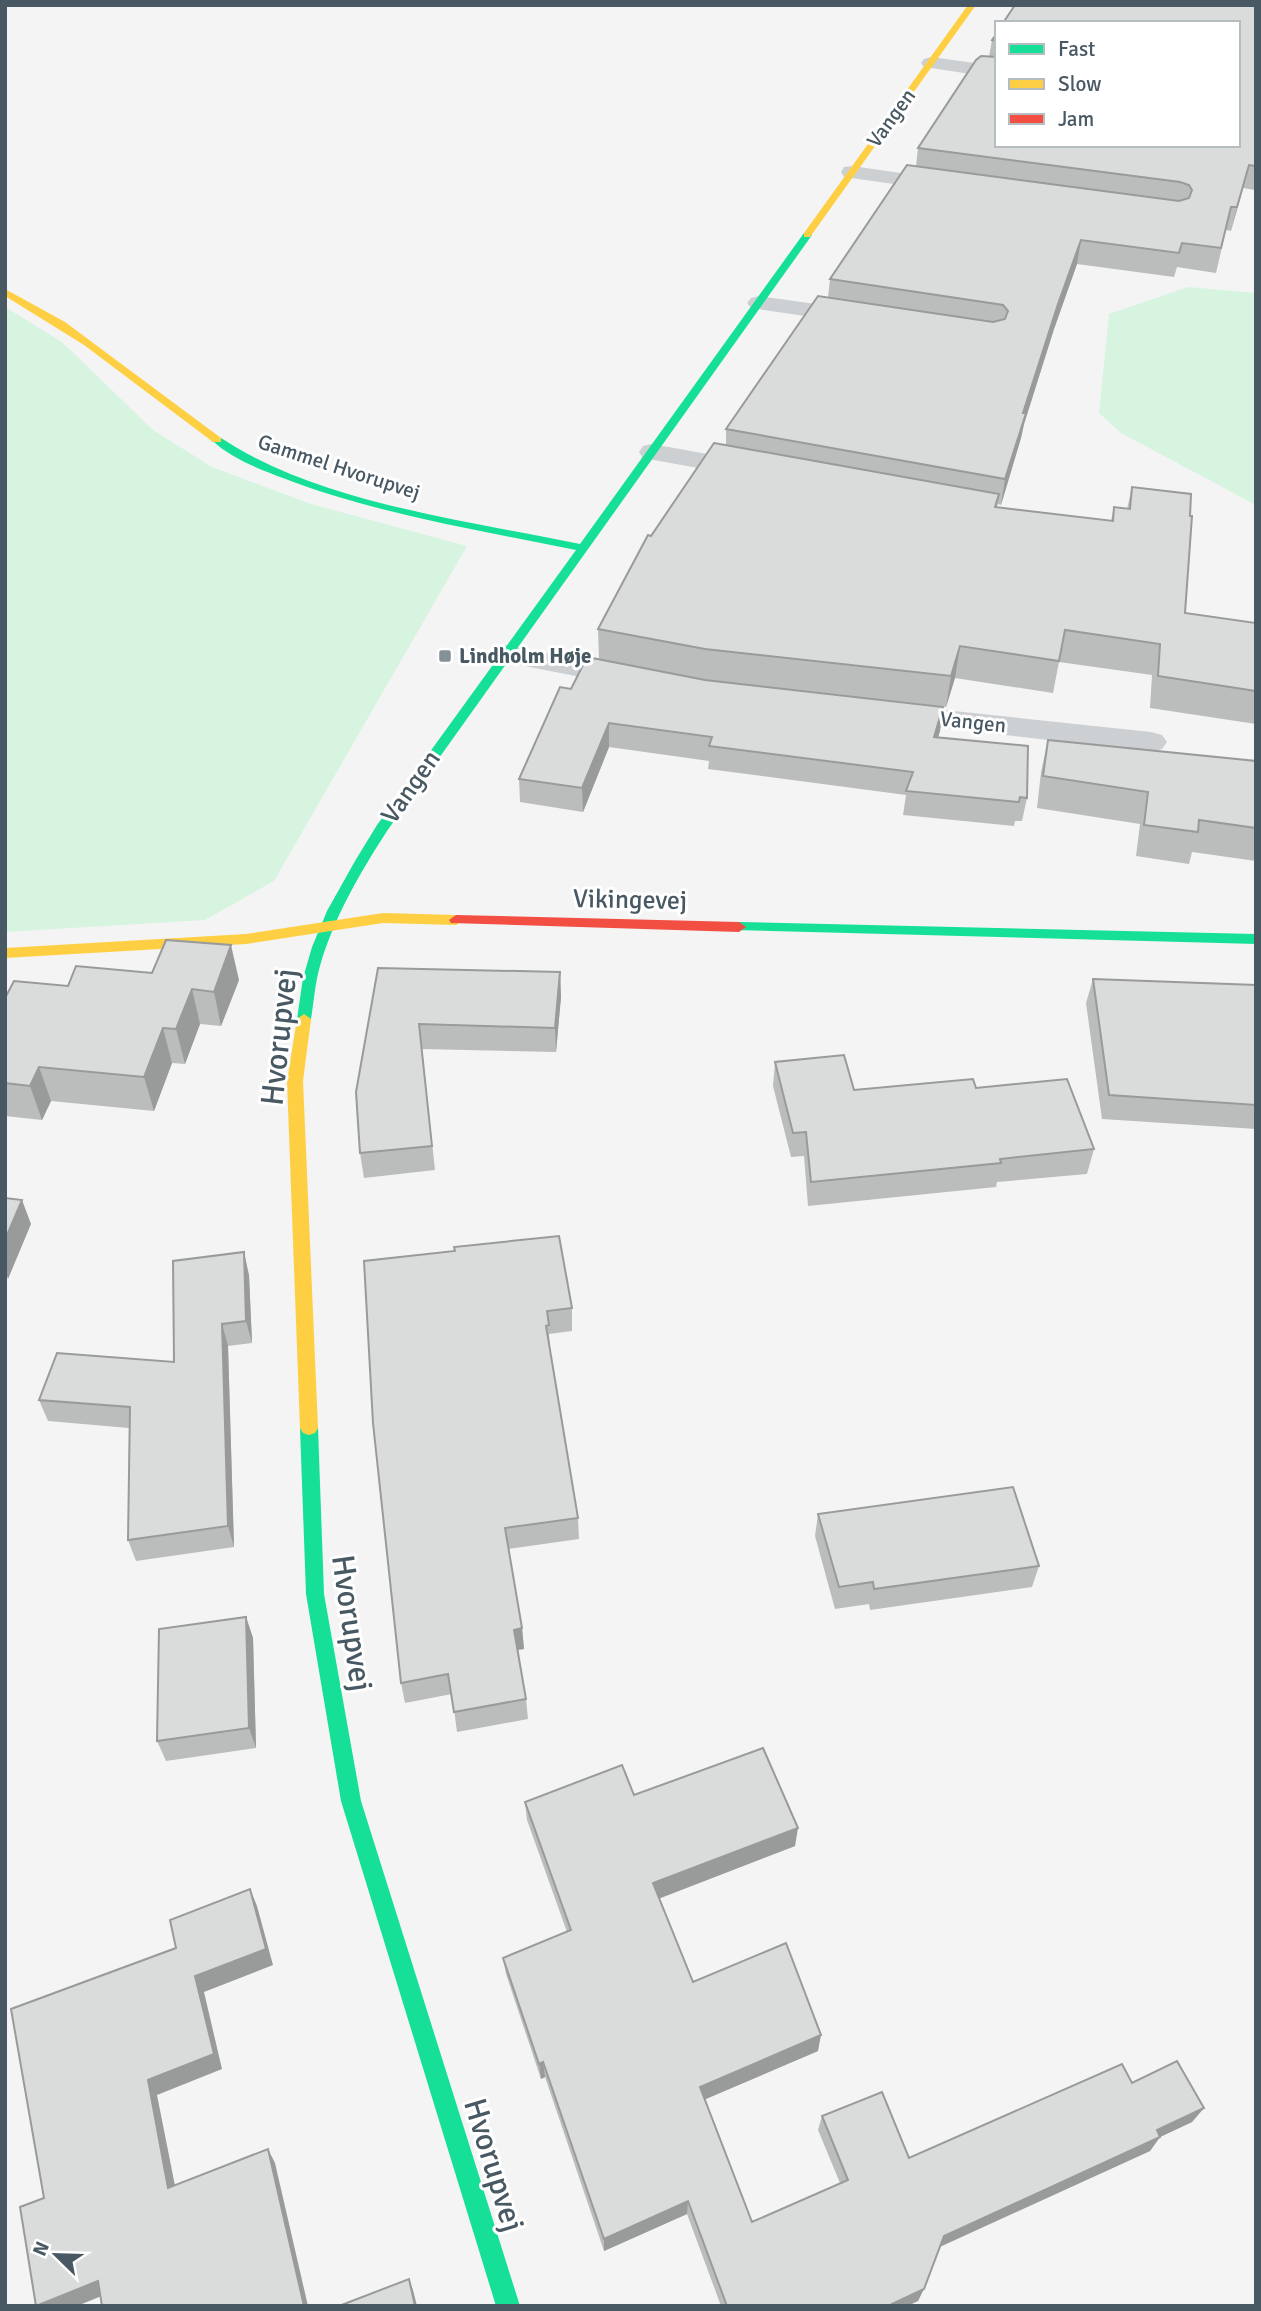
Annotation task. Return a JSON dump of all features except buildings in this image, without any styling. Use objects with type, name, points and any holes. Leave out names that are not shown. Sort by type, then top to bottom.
[{"type":"street","name":"Vangen","points":[[327,926],[354,871],[382,828],[972,5]]},
{"type":"street","name":"Vangen","points":[[931,63],[995,72]]},
{"type":"street","name":"Vangen","points":[[852,172],[967,189]]},
{"type":"street","name":"Gammel Hvorupvej","points":[[5,292],[40,310],[95,346],[190,422],[244,460],[304,482],[400,511],[584,548]]},
{"type":"street","points":[[759,303],[879,320]]},
{"type":"street","points":[[652,452],[773,474]]},
{"type":"street","points":[[505,654],[665,684]]},
{"type":"street","name":"Vangen","points":[[861,709],[1151,742]]},
{"type":"street","name":"Vikingevej","points":[[5,953],[246,939],[383,918],[1256,939]]},
{"type":"street","name":"Hvorupvej","points":[[327,926],[312,967],[295,1081],[315,1594],[351,1801],[508,2306]]},
{"type":"green space","points":[[1188,287],[1256,293],[1256,505],[1121,433],[1099,413],[1109,314]]},
{"type":"green space","points":[[5,307],[62,342],[153,430],[212,467],[311,504],[467,546],[274,881],[205,920],[5,932]]},
{"type":"traffic: fast","points":[[304,1019],[313,965],[326,929],[352,877],[382,828],[807,235]]},
{"type":"traffic: fast","points":[[217,440],[261,465],[369,502],[584,548]]},
{"type":"traffic: fast","points":[[739,927],[1256,939]]},
{"type":"traffic: fast","points":[[309,1428],[315,1594],[351,1801],[508,2306]]},
{"type":"traffic: slow","points":[[807,235],[972,5]]},
{"type":"traffic: slow","points":[[5,292],[61,324],[217,440]]},
{"type":"traffic: slow","points":[[5,953],[246,939],[383,918],[456,920]]},
{"type":"traffic: slow","points":[[304,1019],[295,1081],[309,1428]]},
{"type":"traffic: jam","points":[[456,920],[739,927]]},
{"type":"place","name":"Lindholm Høje","points":[[445,656]]}]
